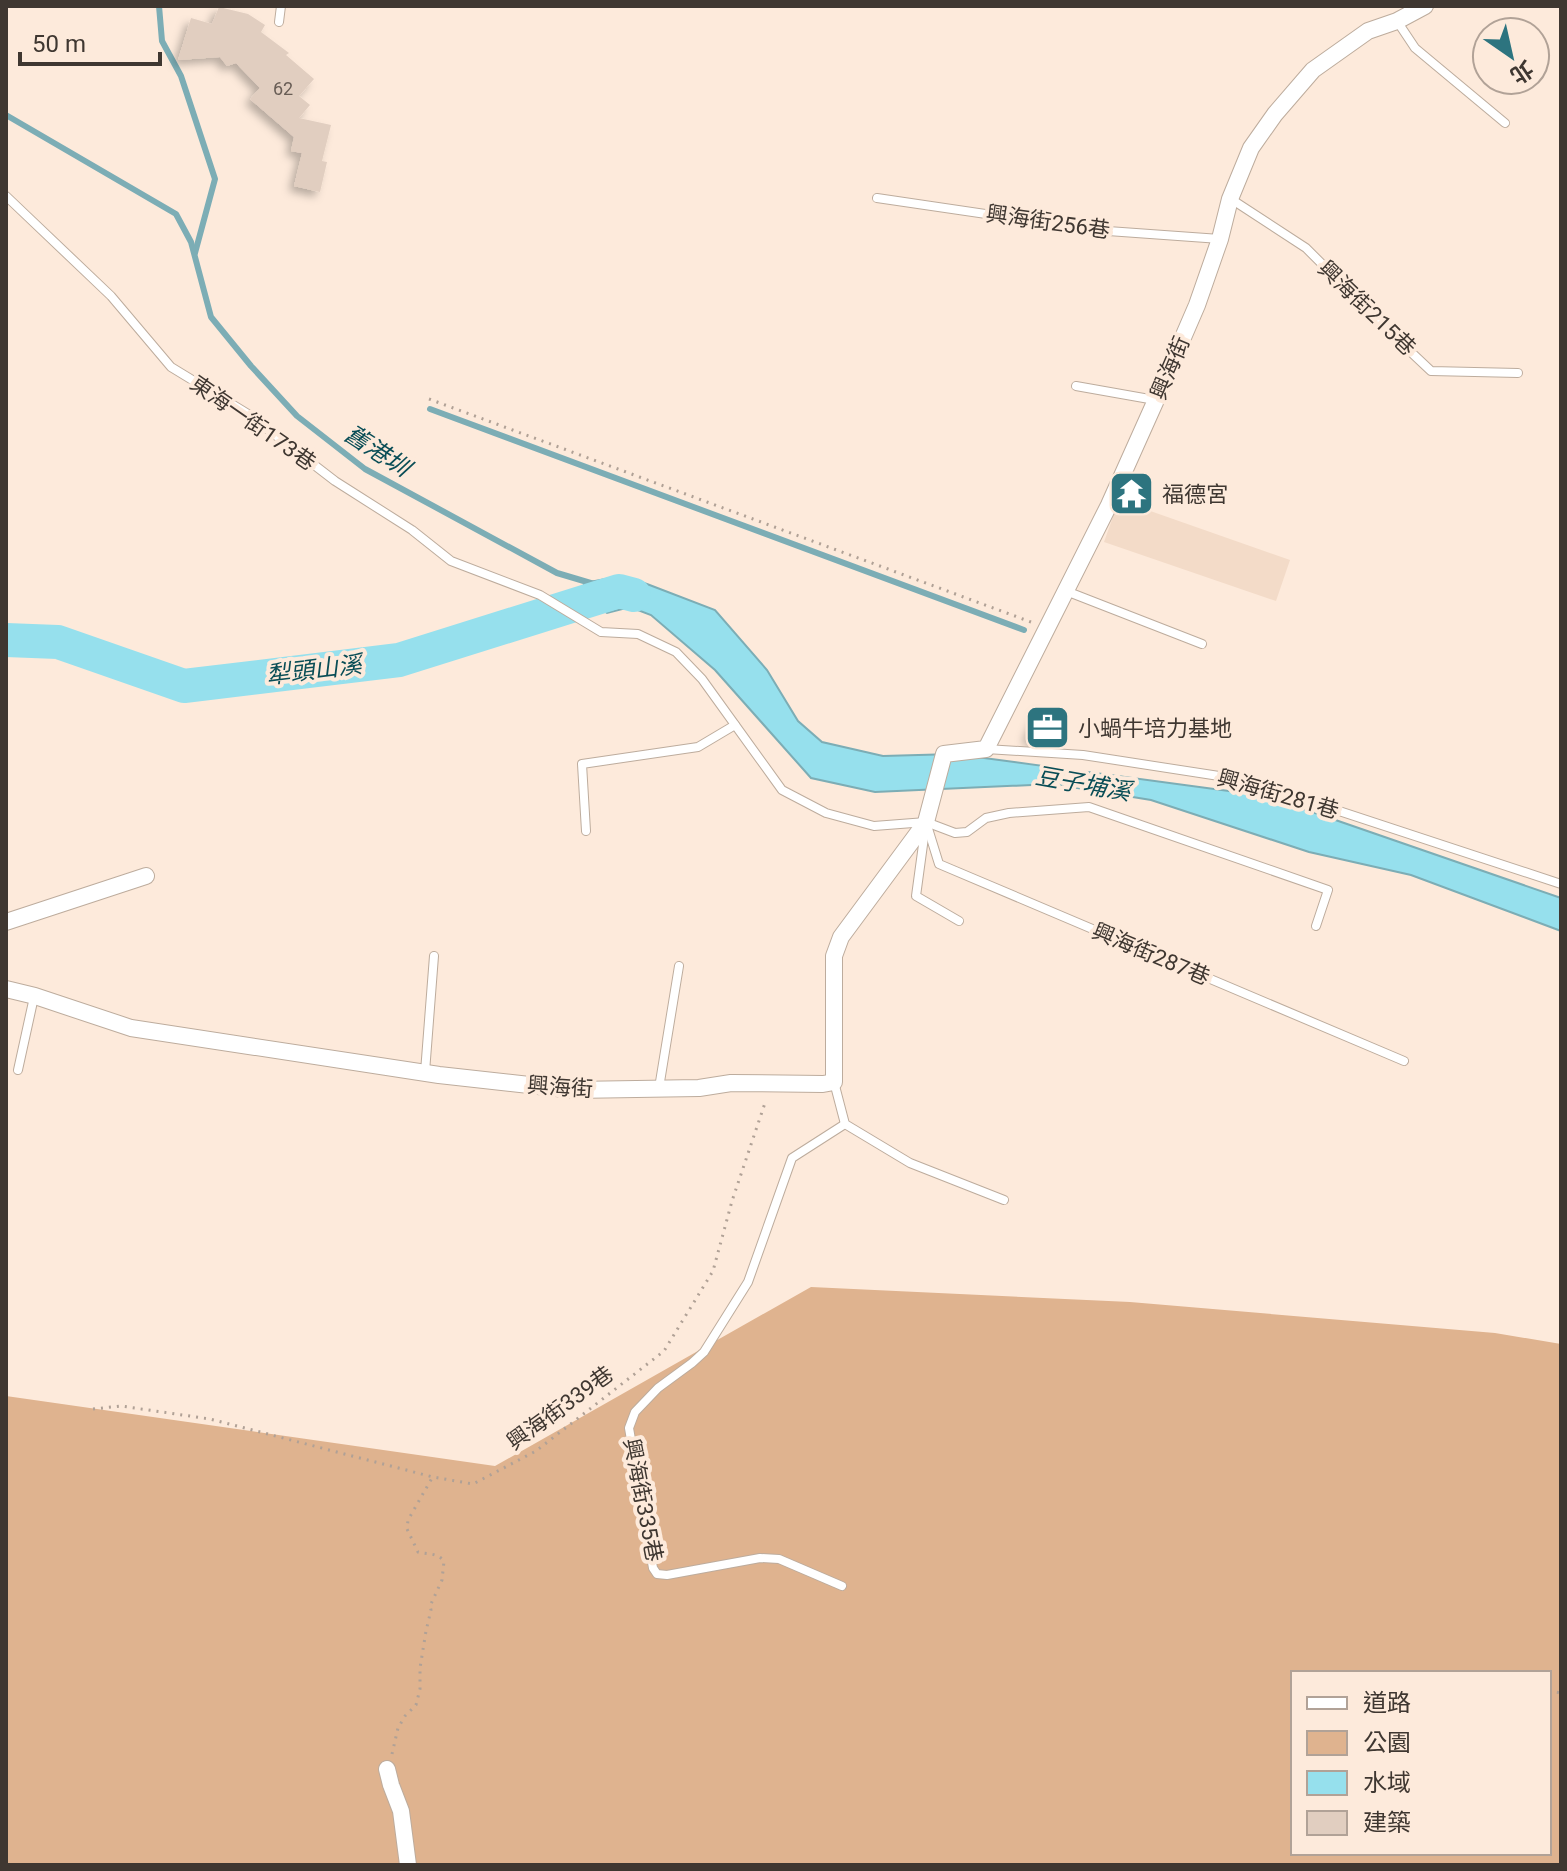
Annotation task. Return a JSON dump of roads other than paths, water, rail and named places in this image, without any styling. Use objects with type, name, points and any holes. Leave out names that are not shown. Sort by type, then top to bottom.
[{"type":"street","name":"興海街","points":[[986,749],[1109,505],[1156,400],[1197,305],[1230,199],[1251,148],[1313,70],[1368,31],[1397,21],[1425,6]]},
{"type":"street","points":[[834,1082],[834,956],[841,937],[926,822],[944,754],[986,749]]},
{"type":"street","points":[[6,922],[146,876]]},
{"type":"street","name":"興海街","points":[[6,989],[131,1028],[439,1075],[574,1090],[834,1082]]},
{"type":"street","points":[[387,1769],[401,1811],[408,1865]]},
{"type":"lane","points":[[279,22],[281,6]]},
{"type":"lane","points":[[1397,21],[1415,48],[1505,123]]},
{"type":"lane","name":"東海一街173巷","points":[[6,196],[111,296],[171,367],[248,414],[335,481],[412,530],[451,561],[540,595],[601,632],[638,634],[676,652],[702,679],[735,725]]},
{"type":"lane","name":"興海街256巷","points":[[877,198],[1094,230],[1220,239]]},
{"type":"lane","name":"興海街215巷","points":[[1230,199],[1306,248],[1431,371],[1518,373]]},
{"type":"lane","points":[[1076,386],[1156,400]]},
{"type":"lane","points":[[1065,591],[1202,644]]},
{"type":"lane","points":[[586,831],[582,764],[698,747],[735,725],[782,790],[826,813],[874,826],[926,822],[955,833],[967,832],[986,818],[1009,813],[1089,807],[1328,890],[1316,926]]},
{"type":"lane","name":"興海街281巷","points":[[986,749],[1083,755],[1245,780],[1561,884]]},
{"type":"lane","points":[[926,822],[916,896],[959,921]]},
{"type":"lane","name":"興海街287巷","points":[[926,822],[939,864],[1404,1061]]},
{"type":"lane","points":[[425,1072],[434,956]]},
{"type":"lane","points":[[659,1089],[679,966]]},
{"type":"lane","points":[[18,1070],[35,996]]},
{"type":"lane","points":[[834,1082],[845,1124],[910,1163],[1004,1200]]},
{"type":"lane","name":"興海街335巷","points":[[842,1586],[779,1559],[760,1558],[667,1575],[657,1574],[653,1568],[629,1428],[635,1412],[658,1388],[704,1352],[748,1282],[792,1158],[845,1124]]},
{"type":"water","name":"豆子埔溪","points":[[621,576],[715,610],[767,670],[798,721],[822,742],[883,756],[954,754],[1266,796],[1561,898],[1561,931],[1411,875],[1309,852],[1151,800],[1053,784],[875,792],[811,778],[715,670],[651,615],[630,607],[607,613],[583,596],[584,583]]},
{"type":"waterway","name":"舊港圳","points":[[159,6],[162,41],[181,76],[215,179],[195,253]]},
{"type":"waterway","name":"舊港圳","points":[[6,115],[176,214],[191,242],[211,317],[297,416],[365,469],[557,573],[594,584]]},
{"type":"waterway","points":[[430,409],[1024,630]]},
{"type":"waterway","name":"犁頭山溪","points":[[6,640],[58,642],[184,686],[399,660],[619,591],[634,595]]},
{"type":"place","name":"福德宮","points":[[1131,494]]},
{"type":"place","name":"小蝸牛培力基地","points":[[1047,728]]}]
